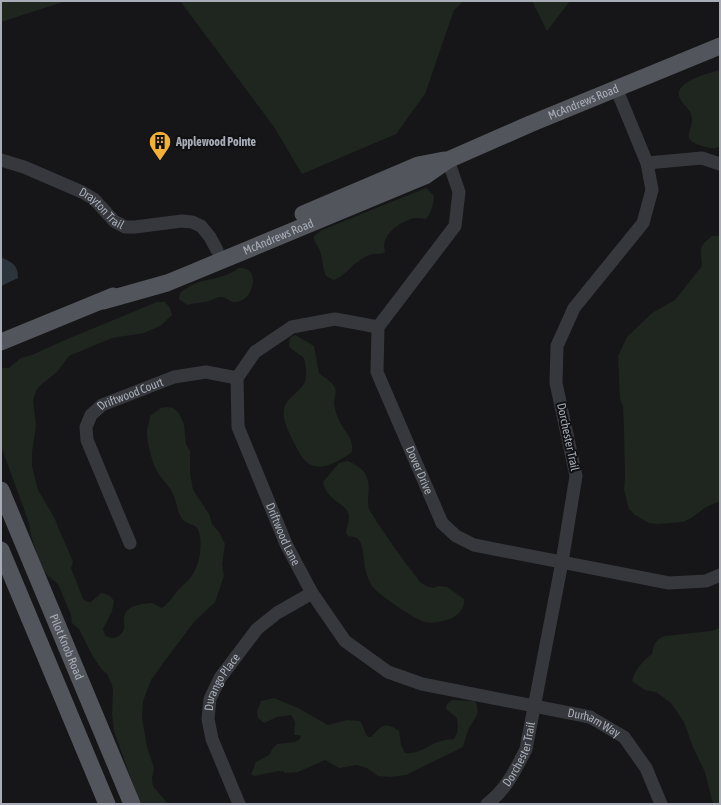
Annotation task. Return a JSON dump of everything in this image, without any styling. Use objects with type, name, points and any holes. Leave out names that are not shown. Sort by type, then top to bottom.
[{"type":"main road","name":"McAndrews Road","points":[[103,301],[167,283],[189,274],[425,176],[448,160],[530,124],[720,46]]},
{"type":"main road","name":"McAndrews Road","points":[[1,342],[103,301],[166,272],[418,165],[448,160]]},
{"type":"main road","name":"Pilot Knob Road","points":[[1,490],[132,804]]},
{"type":"main road","name":"Pilot Knob Road","points":[[1,550],[107,804]]},
{"type":"street","name":"Dorchester Trail","points":[[487,804],[492,801],[512,777],[526,749],[562,562],[576,476],[556,383],[557,346],[574,308],[642,223],[652,190],[647,163],[616,88]]},
{"type":"street","points":[[647,163],[702,158],[720,164]]},
{"type":"street","name":"Drayton Trail","points":[[1,160],[24,167],[82,192],[94,199],[114,221],[125,227],[182,221],[192,222],[201,226],[210,237],[217,250]]},
{"type":"street","points":[[237,378],[255,352],[292,327],[335,319],[378,326],[455,226],[459,192],[448,160]]},
{"type":"street","name":"Dover Drive","points":[[378,326],[377,372],[442,523],[456,536],[474,545],[670,583],[706,581],[720,575]]},
{"type":"street","name":"Driftwood Court","points":[[130,543],[87,440],[86,427],[91,415],[102,405],[174,377],[206,372],[237,378]]},
{"type":"street","name":"Driftwood Lane","points":[[237,378],[238,427],[286,544],[312,593],[345,641],[388,672],[422,684],[534,705]]},
{"type":"street","name":"Durango Place","points":[[239,804],[212,739],[208,718],[210,699],[220,678],[257,629],[277,613],[312,593]]},
{"type":"street","name":"Durham Way","points":[[534,705],[590,717],[624,738],[646,768],[661,804]]},
{"type":"shaded area","points":[[1,1],[66,1],[1,22]]},
{"type":"shaded area","points":[[180,1],[464,1],[454,10],[425,94],[396,134],[302,174],[274,127]]},
{"type":"shaded area","points":[[532,1],[570,1],[547,31]]},
{"type":"shaded area","points":[[720,70],[720,146],[711,148],[702,146],[690,140],[689,133],[692,120],[691,114],[680,99],[679,91],[694,78]]},
{"type":"shaded area","points":[[426,188],[434,196],[430,214],[426,219],[413,218],[395,227],[386,238],[384,247],[385,252],[366,256],[334,280],[326,276],[321,254],[314,240],[314,236],[322,230]]},
{"type":"shaded area","points":[[712,236],[720,236],[720,501],[706,507],[683,522],[657,524],[649,523],[635,515],[629,509],[624,490],[624,428],[623,407],[620,399],[618,356],[627,337],[652,313],[675,300],[702,266],[702,246]]},
{"type":"shaded area","points":[[1,257],[14,264],[18,273],[18,278],[1,286]]},
{"type":"shaded area","points":[[239,268],[249,270],[253,279],[252,288],[244,299],[235,302],[224,297],[219,297],[209,301],[187,305],[179,299],[180,293],[192,285],[223,276],[234,272]]},
{"type":"shaded area","points":[[157,302],[165,302],[170,308],[172,315],[160,326],[144,333],[112,338],[69,356],[57,372],[37,389],[33,400],[36,426],[32,452],[32,466],[38,490],[55,519],[69,552],[73,562],[71,568],[83,599],[91,602],[101,593],[108,595],[114,601],[112,611],[103,629],[105,635],[114,638],[121,634],[124,628],[124,615],[128,610],[137,605],[152,603],[162,608],[165,606],[194,573],[199,557],[201,541],[199,532],[195,526],[185,522],[181,517],[173,494],[154,465],[147,439],[150,416],[161,408],[173,408],[178,412],[184,424],[186,444],[190,451],[190,473],[193,490],[209,514],[212,524],[219,532],[225,544],[222,565],[224,576],[215,602],[194,622],[164,662],[151,680],[143,701],[142,718],[147,747],[154,768],[152,778],[153,786],[168,804],[140,804],[114,731],[112,714],[112,685],[107,674],[102,670],[92,655],[79,629],[72,623],[71,615],[58,584],[44,571],[38,558],[29,523],[1,446],[1,368],[9,368],[21,358],[32,355]]},
{"type":"shaded area","points":[[295,335],[314,346],[319,373],[330,381],[336,390],[334,403],[337,415],[351,442],[352,452],[326,466],[315,466],[306,462],[299,453],[285,421],[284,409],[286,404],[303,386],[306,377],[304,358],[289,347],[290,338]]},
{"type":"shaded area","points":[[347,461],[356,465],[364,472],[367,477],[369,488],[368,507],[370,511],[420,582],[433,588],[438,586],[447,587],[464,599],[463,607],[455,616],[446,620],[428,623],[425,622],[388,600],[372,586],[365,570],[363,550],[360,542],[357,538],[348,536],[346,533],[349,519],[348,512],[329,494],[325,489],[323,482],[339,463]]},
{"type":"shaded area","points":[[720,628],[720,804],[713,804],[705,772],[693,747],[684,722],[671,703],[656,692],[645,690],[632,681],[639,666],[652,654],[654,645],[659,639],[665,636],[711,631]]},
{"type":"shaded area","points":[[274,698],[298,708],[328,725],[347,720],[360,721],[368,737],[371,737],[384,726],[390,726],[399,731],[401,745],[405,753],[419,751],[437,742],[454,739],[458,726],[457,718],[446,709],[447,704],[452,700],[475,701],[477,705],[477,712],[468,730],[463,747],[406,775],[390,777],[378,776],[367,768],[357,765],[339,768],[325,760],[298,772],[285,773],[283,771],[279,771],[254,776],[251,774],[256,762],[269,755],[277,744],[295,742],[301,737],[299,735],[294,735],[295,722],[291,715],[277,717],[264,723],[258,718],[257,712],[261,701]]},
{"type":"place","name":"Applewood Pointe","points":[[160,162]]}]
